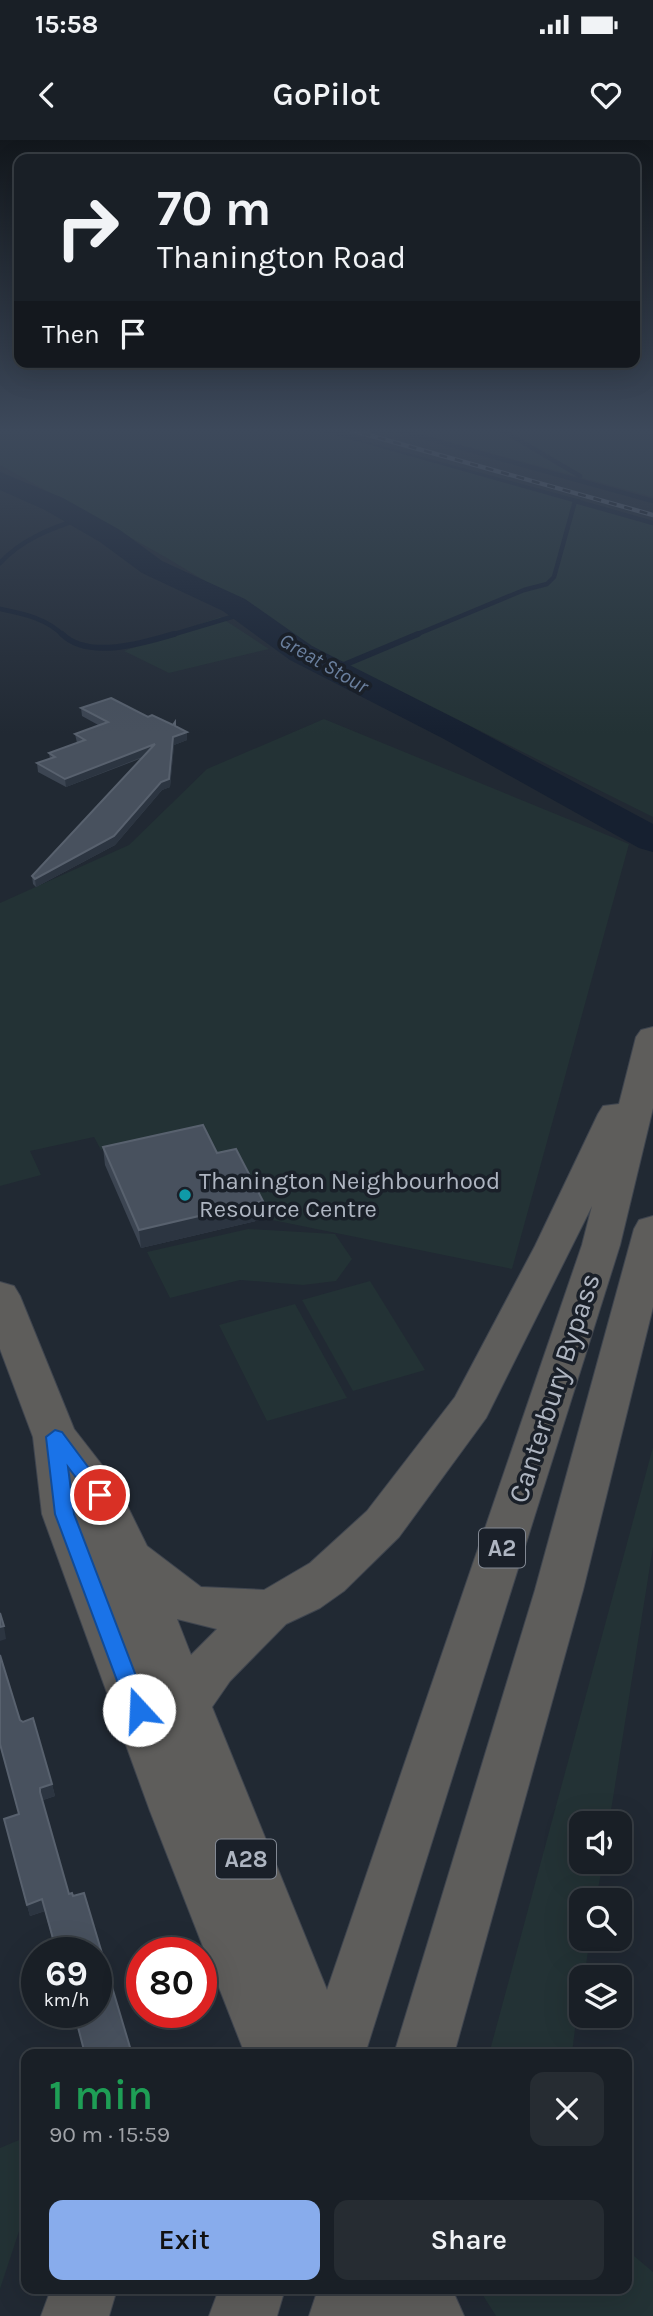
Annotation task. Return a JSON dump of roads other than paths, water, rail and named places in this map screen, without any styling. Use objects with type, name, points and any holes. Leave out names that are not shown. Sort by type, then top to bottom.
[{"type":"highway","name":"A2","points":[[177,1811],[179,1729],[185,1705],[212,1666],[270,1610],[303,1594],[327,1577],[383,1524],[471,1407],[554,1246],[653,1037]]},
{"type":"highway","name":"Canterbury Bypass","points":[[310,2044],[601,1245],[653,1037]]},
{"type":"highway","name":"Canterbury Bypass","points":[[425,2049],[559,1590],[653,1229]]},
{"type":"highway","name":"A28","points":[[0,1296],[55,1437],[65,1514],[177,1811],[310,2044]]},
{"type":"highway","name":"A28","points":[[55,1437],[100,1495],[127,1554],[310,2044]]},
{"type":"highway","name":"A2","points":[[127,1554],[163,1590],[181,1600],[226,1611],[270,1610]]},
{"type":"highway","points":[[75,2316],[82,2294]]},
{"type":"highway","points":[[243,2316],[250,2294]]},
{"type":"highway","points":[[343,2316],[350,2294]]},
{"type":"highway","points":[[366,2294],[374,2316]]},
{"type":"highway","points":[[421,2294],[430,2316]]},
{"type":"waterway","points":[[0,563],[17,548],[48,531]]},
{"type":"waterway","name":"Great Stour","points":[[100,531],[152,567],[234,605],[301,653],[456,732],[653,840]]},
{"type":"waterway","points":[[413,636],[524,590],[547,584],[554,577],[567,531]]},
{"type":"waterway","points":[[0,609],[42,621],[64,636]]},
{"type":"waterway","points":[[168,636],[245,613]]},
{"type":"waterway","points":[[62,634],[73,642],[101,648],[132,645],[174,634]]},
{"type":"waterway","points":[[332,670],[418,634]]},
{"type":"place","name":"Thanington Neighbourhood Resource Centre","points":[[185,1195]]}]
